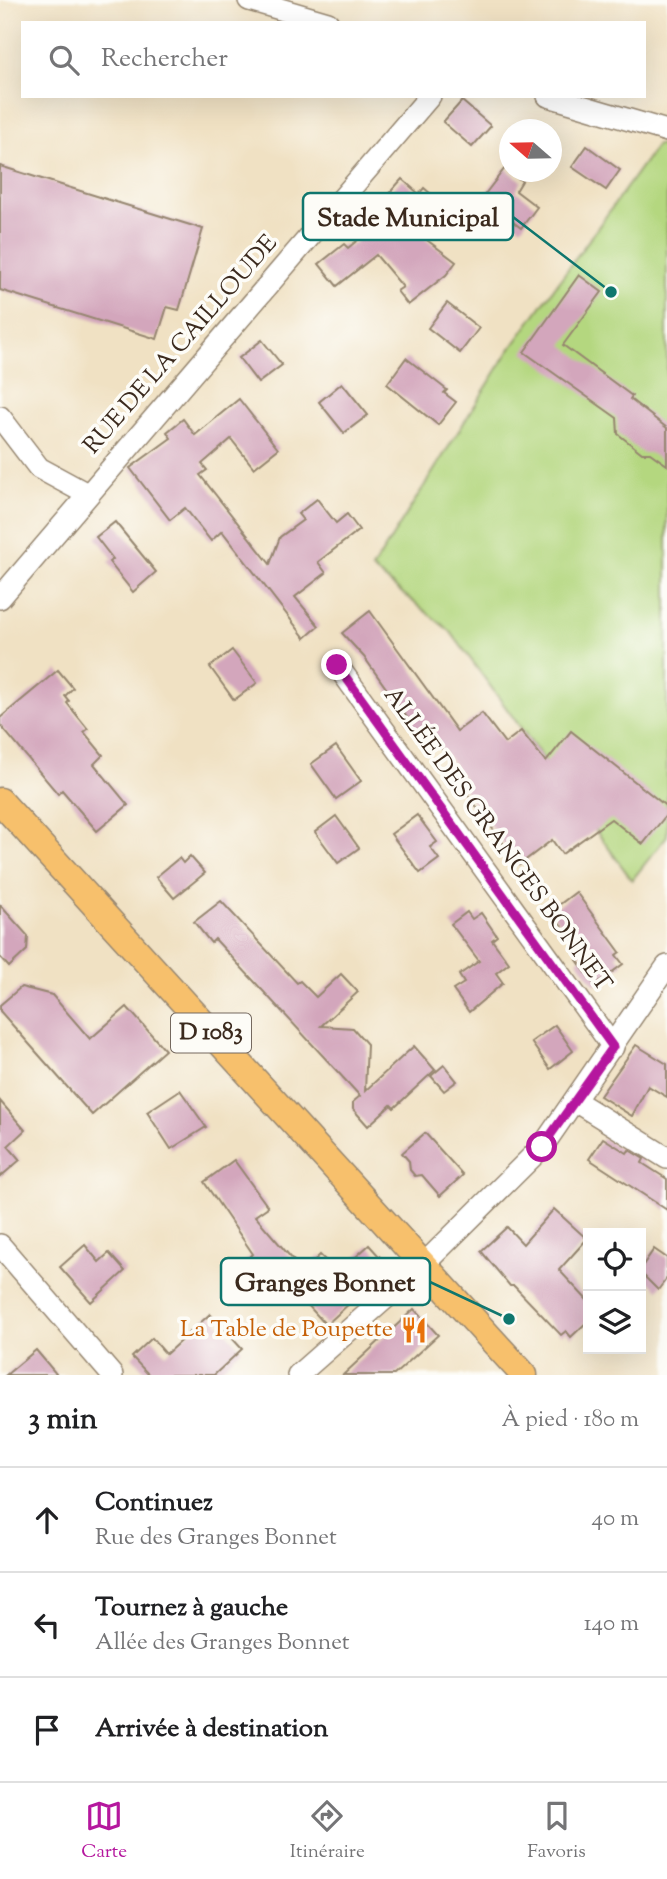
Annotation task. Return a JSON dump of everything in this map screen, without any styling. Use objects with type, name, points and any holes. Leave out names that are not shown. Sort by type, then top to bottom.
[{"type":"main road","name":"D 1083","points":[[0,801],[524,1375]]},
{"type":"street","points":[[249,0],[321,21]]},
{"type":"street","name":"RUE DE LA CAILLOUDE","points":[[0,598],[428,98]]},
{"type":"street","points":[[555,98],[667,131]]},
{"type":"street","points":[[0,417],[39,468],[87,494]]},
{"type":"street","name":"ALLÉE DES GRANGES BONNET","points":[[337,665],[613,1047]]},
{"type":"street","points":[[298,1375],[422,1266],[542,1147],[667,966]]},
{"type":"street","points":[[575,1101],[667,1158]]},
{"type":"street","points":[[0,1245],[112,1375]]},
{"type":"green space","points":[[657,145],[667,147],[667,836],[632,880],[450,631],[372,569],[509,351]]},
{"type":"building","points":[[462,101],[491,126],[472,147],[443,122]]},
{"type":"building","points":[[587,146],[620,170],[606,190],[572,167]]},
{"type":"building","points":[[0,166],[203,229],[179,310],[167,307],[157,339],[0,290]]},
{"type":"building","points":[[499,176],[499,182],[521,182],[516,191],[537,207],[521,228],[482,198]]},
{"type":"building","points":[[402,179],[419,194],[424,188],[439,201],[415,231],[456,262],[446,275],[408,305],[397,291],[403,287],[376,255],[337,286],[319,264],[344,244],[348,248],[374,227],[366,219]]},
{"type":"building","points":[[579,275],[602,292],[563,345],[632,396],[630,399],[667,428],[667,465],[650,453],[642,453],[618,434],[617,418],[524,352]]},
{"type":"building","points":[[447,303],[479,328],[460,353],[428,328]]},
{"type":"building","points":[[262,340],[282,365],[258,383],[239,358]]},
{"type":"building","points":[[406,358],[447,390],[444,393],[456,402],[438,425],[387,384]]},
{"type":"building","points":[[342,383],[368,415],[344,433],[319,402]]},
{"type":"building","points":[[239,399],[278,449],[254,468],[231,439],[202,464],[207,470],[200,475],[270,564],[280,537],[303,520],[298,514],[317,499],[336,523],[347,514],[359,530],[318,562],[326,573],[295,597],[319,626],[305,638],[222,531],[211,541],[185,508],[170,520],[130,468],[171,438],[167,432],[183,419],[195,435]]},
{"type":"building","points":[[115,522],[156,572],[133,592],[109,562],[113,559],[96,537]]},
{"type":"building","points":[[370,611],[457,731],[482,713],[505,743],[521,731],[546,762],[571,731],[667,807],[667,814],[643,844],[611,819],[562,854],[552,840],[519,865],[463,788],[468,784],[427,729],[417,736],[364,657],[342,633]]},
{"type":"building","points":[[232,650],[257,683],[234,700],[210,667]]},
{"type":"building","points":[[58,670],[73,688],[65,696],[69,701],[67,703],[88,729],[84,732],[103,755],[94,764],[128,805],[97,831],[62,790],[58,794],[0,725],[0,718]]},
{"type":"building","points":[[336,746],[361,781],[336,799],[311,764]]},
{"type":"building","points":[[417,815],[437,842],[430,847],[439,859],[420,873],[391,834]]},
{"type":"building","points":[[336,816],[359,848],[338,863],[315,832]]},
{"type":"building","points":[[190,856],[205,873],[174,898],[156,877],[179,858],[183,863]]},
{"type":"building","points":[[576,892],[620,952],[616,955],[623,964],[595,985],[577,960],[583,956],[551,911]]},
{"type":"building","points":[[221,901],[297,983],[300,981],[316,997],[341,974],[358,992],[321,1026],[353,1028],[367,1044],[365,1091],[414,1046],[435,1070],[394,1108],[391,1105],[368,1126],[353,1109],[353,1102],[360,1096],[215,939],[211,943],[194,922]]},
{"type":"building","points":[[0,905],[28,936],[27,950],[9,967],[0,957]]},
{"type":"building","points":[[467,912],[472,919],[481,913],[497,936],[492,940],[509,963],[496,973],[503,983],[469,1012],[453,990],[464,983],[459,975],[479,961],[451,924]]},
{"type":"building","points":[[21,987],[52,995],[90,1039],[127,1007],[165,1050],[92,1115],[0,1011],[0,1005]]},
{"type":"building","points":[[555,1025],[573,1051],[550,1069],[531,1042]]},
{"type":"building","points":[[636,1045],[667,1064],[667,1097],[648,1086],[632,1116],[600,1096]]},
{"type":"building","points":[[444,1065],[457,1081],[444,1091],[431,1076]]},
{"type":"building","points":[[180,1090],[206,1127],[171,1149],[147,1112]]},
{"type":"building","points":[[0,1101],[25,1130],[8,1146],[20,1160],[0,1177]]},
{"type":"building","points":[[425,1133],[463,1175],[440,1196],[422,1175],[415,1176],[410,1170],[409,1161],[402,1153]]},
{"type":"building","points":[[603,1138],[627,1153],[629,1150],[644,1159],[642,1163],[667,1179],[667,1210],[589,1159]]},
{"type":"building","points":[[234,1160],[268,1207],[255,1216],[294,1261],[262,1290],[240,1266],[253,1254],[204,1182]]},
{"type":"building","points":[[554,1209],[583,1235],[583,1243],[559,1270],[583,1296],[583,1326],[571,1337],[566,1331],[561,1335],[514,1286],[510,1286],[481,1251],[507,1227],[523,1244]]},
{"type":"building","points":[[85,1245],[99,1262],[109,1253],[125,1271],[91,1302],[60,1267]]},
{"type":"building","points":[[369,1245],[389,1267],[326,1325],[306,1303],[318,1292],[301,1273],[320,1255],[338,1273]]},
{"type":"building","points":[[654,1249],[667,1258],[667,1278],[658,1290],[646,1278],[646,1261]]},
{"type":"building","points":[[414,1309],[438,1335],[394,1375],[343,1375]]},
{"type":"building","points":[[210,1314],[242,1349],[214,1375],[149,1375],[132,1357],[152,1338],[166,1354]]},
{"type":"building","points":[[36,1350],[57,1375],[6,1375]]},
{"type":"place","name":"Stade Municipal","points":[[611,292]]},
{"type":"place","name":"Granges Bonnet","points":[[509,1319]]},
{"type":"place","name":"La Table de Poupette","points":[[414,1330]]},
{"type":"route","points":[[337,665],[613,1047],[542,1147]]}]
